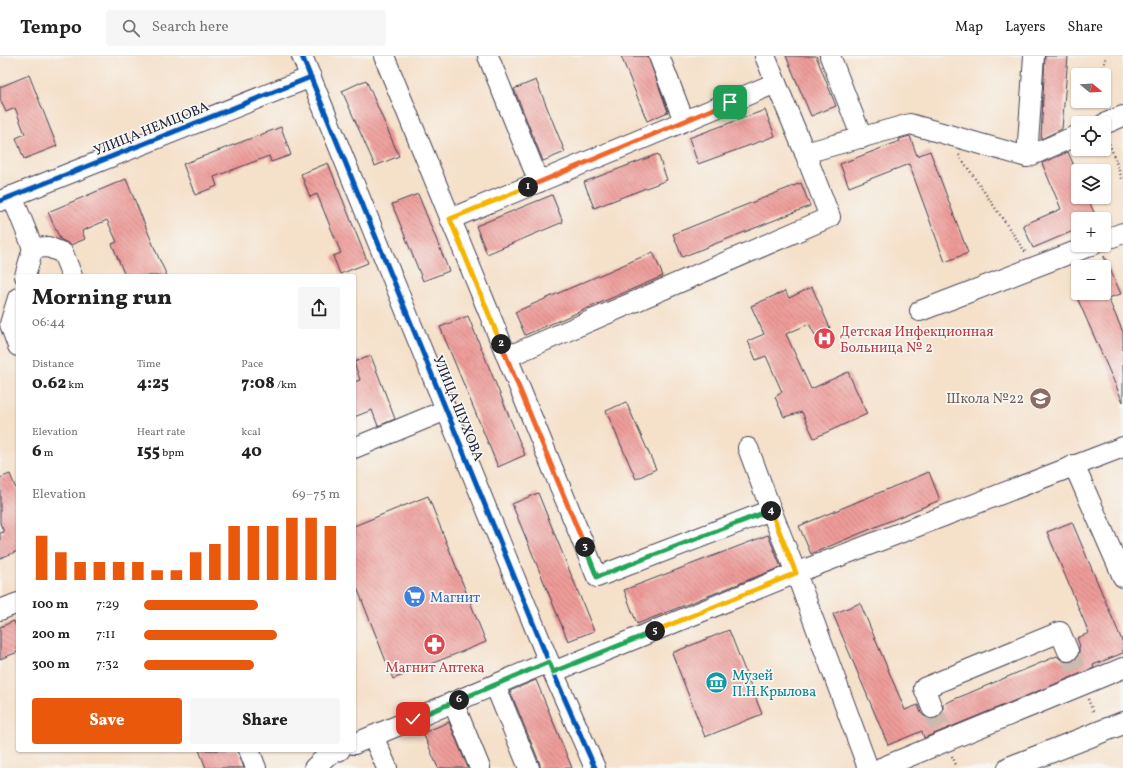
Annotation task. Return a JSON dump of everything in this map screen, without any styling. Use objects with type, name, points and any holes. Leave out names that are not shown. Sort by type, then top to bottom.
[{"type":"main road","points":[[1009,768],[1123,722]]},
{"type":"street","name":"УЛИЦА ШУХОВА","points":[[302,56],[551,667],[595,768]]},
{"type":"street","points":[[384,56],[597,577],[771,510]]},
{"type":"street","points":[[488,56],[539,182]]},
{"type":"street","points":[[659,56],[684,122]]},
{"type":"street","points":[[507,357],[830,218],[765,56]]},
{"type":"street","points":[[830,56],[862,138]]},
{"type":"street","points":[[1027,156],[1034,56]]},
{"type":"street","name":"УЛИЦА НЕМЦОВА","points":[[6,199],[311,76]]},
{"type":"street","points":[[450,219],[776,84]]},
{"type":"street","points":[[1111,125],[1123,116]]},
{"type":"street","points":[[805,153],[910,124],[1027,156],[1071,138]]},
{"type":"street","points":[[6,199],[33,248],[26,274]]},
{"type":"street","points":[[1111,237],[1123,233]]},
{"type":"street","points":[[33,248],[48,247],[63,253],[71,274]]},
{"type":"street","points":[[920,311],[1074,252]]},
{"type":"street","points":[[16,304],[10,324],[16,340]]},
{"type":"street","points":[[356,447],[446,410]]},
{"type":"street","points":[[748,448],[868,768]]},
{"type":"street","points":[[356,743],[495,685],[551,667],[1074,465],[1122,449]]},
{"type":"street","points":[[1074,465],[1123,577]]},
{"type":"street","points":[[0,610],[16,604]]},
{"type":"street","points":[[932,708],[924,688],[1060,632],[1068,651]]},
{"type":"street","points":[[881,768],[945,739],[1081,682],[1123,668]]},
{"type":"street","points":[[495,685],[529,768]]},
{"type":"street","points":[[453,702],[480,768]]},
{"type":"street","points":[[373,736],[387,768]]},
{"type":"street","points":[[250,752],[256,768]]},
{"type":"street","points":[[314,768],[328,755],[335,752]]},
{"type":"path","points":[[1103,68],[1106,56]]},
{"type":"path","points":[[944,134],[1036,267]]},
{"type":"path","points":[[1111,147],[1123,180]]},
{"type":"building","points":[[621,56],[648,56],[668,112],[647,121]]},
{"type":"building","points":[[786,56],[816,56],[836,106],[811,116]]},
{"type":"building","points":[[1045,56],[1068,56],[1062,129],[1041,139]]},
{"type":"building","points":[[29,75],[57,146],[24,159],[16,138],[25,134],[15,108],[6,112],[0,99],[0,87]]},
{"type":"building","points":[[366,80],[399,156],[375,166],[342,91]]},
{"type":"building","points":[[536,80],[565,152],[543,161],[514,89]]},
{"type":"building","points":[[765,110],[775,136],[698,164],[689,138]]},
{"type":"building","points":[[281,127],[291,155],[271,162],[269,156],[214,177],[217,186],[195,195],[183,164]]},
{"type":"building","points":[[910,136],[917,156],[930,151],[968,253],[945,262],[909,164],[849,187],[840,164],[900,141],[899,139]]},
{"type":"building","points":[[1068,152],[1073,164],[1071,164],[1071,204],[1090,204],[1094,212],[1071,212],[1071,232],[1033,248],[1023,225],[1061,209],[1042,163]]},
{"type":"building","points":[[658,154],[667,180],[594,208],[584,182]]},
{"type":"building","points":[[328,163],[368,263],[340,274],[333,256],[341,253],[317,194],[310,197],[301,174]]},
{"type":"building","points":[[126,179],[166,274],[124,274],[112,244],[117,242],[107,220],[82,231],[85,239],[71,245],[60,239],[48,212]]},
{"type":"building","points":[[801,183],[810,206],[682,257],[673,234]]},
{"type":"building","points":[[418,194],[449,271],[423,281],[392,204]]},
{"type":"building","points":[[552,195],[563,222],[487,254],[476,226]]},
{"type":"building","points":[[653,252],[663,276],[525,335],[515,312]]},
{"type":"building","points":[[1111,272],[1121,294],[1111,297]]},
{"type":"building","points":[[812,287],[830,328],[815,335],[809,324],[786,334],[811,389],[848,372],[867,414],[814,438],[802,412],[784,417],[775,397],[782,392],[766,356],[756,360],[748,341],[764,334],[751,306],[785,291],[789,298]]},
{"type":"building","points":[[1078,300],[1109,300],[1123,332],[1123,402]]},
{"type":"building","points":[[468,316],[525,455],[498,467],[440,327]]},
{"type":"building","points":[[371,356],[395,419],[378,426],[372,410],[356,416],[356,381],[360,380],[356,368],[356,361]]},
{"type":"building","points":[[626,402],[656,469],[636,479],[606,411]]},
{"type":"building","points":[[929,472],[940,500],[811,554],[799,526]]},
{"type":"building","points":[[10,474],[16,489],[16,552],[0,558],[0,533],[4,532],[0,523],[0,478]]},
{"type":"building","points":[[538,493],[594,631],[568,641],[512,504]]},
{"type":"building","name":"Магнит","points":[[428,496],[486,642],[393,679],[356,585],[356,525]]},
{"type":"building","points":[[1072,522],[1123,643],[1123,653],[1093,665],[1094,668],[924,738],[922,731],[888,745],[833,614],[860,603],[905,710],[918,705],[921,713],[925,717],[936,719],[941,715],[943,704],[1057,656],[1061,660],[1067,662],[1073,661],[1077,658],[1080,646],[1077,638],[1089,633],[1047,532]]},
{"type":"building","points":[[768,535],[781,567],[637,624],[624,590]]},
{"type":"building","points":[[14,621],[16,626],[16,653],[0,659],[0,627]]},
{"type":"building","name":"Музей П.Н.Крылова","points":[[729,630],[762,714],[705,737],[672,653]]},
{"type":"building","points":[[536,680],[572,768],[540,768],[540,764],[510,691]]},
{"type":"building","points":[[449,722],[468,768],[438,768],[423,733]]},
{"type":"building","points":[[200,752],[239,752],[244,768],[206,768]]},
{"type":"tunnel","points":[[1068,651],[1080,679]]},
{"type":"tunnel","points":[[932,708],[944,736]]},
{"type":"cycle path","points":[[302,56],[553,672],[595,768]]},
{"type":"cycle path","points":[[0,201],[311,77]]},
{"type":"place","name":"Детская Инфекционная Больница № 2","points":[[824,339]]},
{"type":"place","name":"Школа №22","points":[[1040,398]]},
{"type":"place","name":"Магнит","points":[[414,597]]},
{"type":"place","name":"Магнит Аптека","points":[[435,645]]},
{"type":"place","name":"Музей П.Н.Крылова","points":[[717,683]]},
{"type":"route","points":[[413,719],[549,662],[553,672],[796,573],[771,510],[597,577],[450,219],[730,102]]}]
